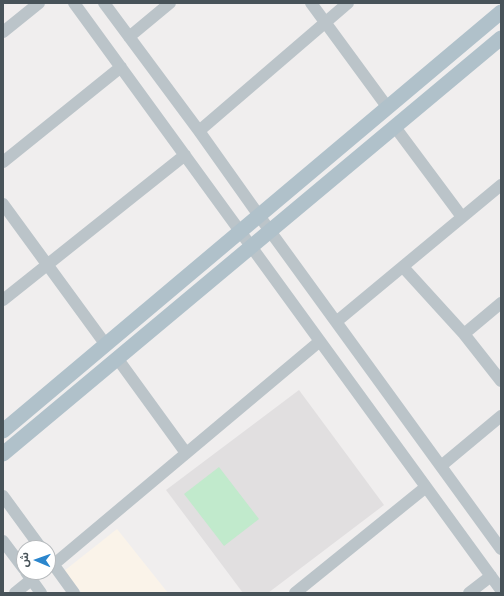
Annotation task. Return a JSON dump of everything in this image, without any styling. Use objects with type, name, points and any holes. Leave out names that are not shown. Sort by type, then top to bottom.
[{"type":"main road","points":[[3,431],[501,12]]},
{"type":"main road","points":[[3,454],[501,38]]},
{"type":"street","points":[[3,32],[39,3]]},
{"type":"street","points":[[74,3],[501,590]]},
{"type":"street","points":[[104,3],[199,130],[259,216],[501,549]]},
{"type":"street","points":[[129,37],[170,3]]},
{"type":"street","points":[[311,3],[388,108]]},
{"type":"street","points":[[199,130],[348,3]]},
{"type":"street","points":[[3,162],[121,67]]},
{"type":"street","points":[[395,127],[462,217]]},
{"type":"street","points":[[3,300],[185,155]]},
{"type":"street","points":[[336,322],[501,185]]},
{"type":"street","points":[[3,204],[106,344]]},
{"type":"street","points":[[403,267],[464,334],[501,381]]},
{"type":"street","points":[[464,334],[501,303]]},
{"type":"street","points":[[56,557],[186,453],[320,341]]},
{"type":"street","points":[[117,358],[186,453]]},
{"type":"street","points":[[441,466],[501,416]]},
{"type":"street","points":[[295,593],[426,487]]},
{"type":"street","points":[[3,496],[35,540]]},
{"type":"street","points":[[3,541],[16,559]]},
{"type":"street","points":[[56,568],[74,593]]},
{"type":"street","points":[[469,593],[491,576]]},
{"type":"street","points":[[15,593],[26,580]]},
{"type":"street","points":[[32,580],[41,593]]},
{"type":"shaded area","points":[[299,390],[384,505],[268,593],[243,593],[166,490]]},
{"type":"shaded area","points":[[117,529],[168,593],[82,593],[64,571]]},
{"type":"green space","points":[[219,467],[259,519],[224,546],[184,494]]}]
